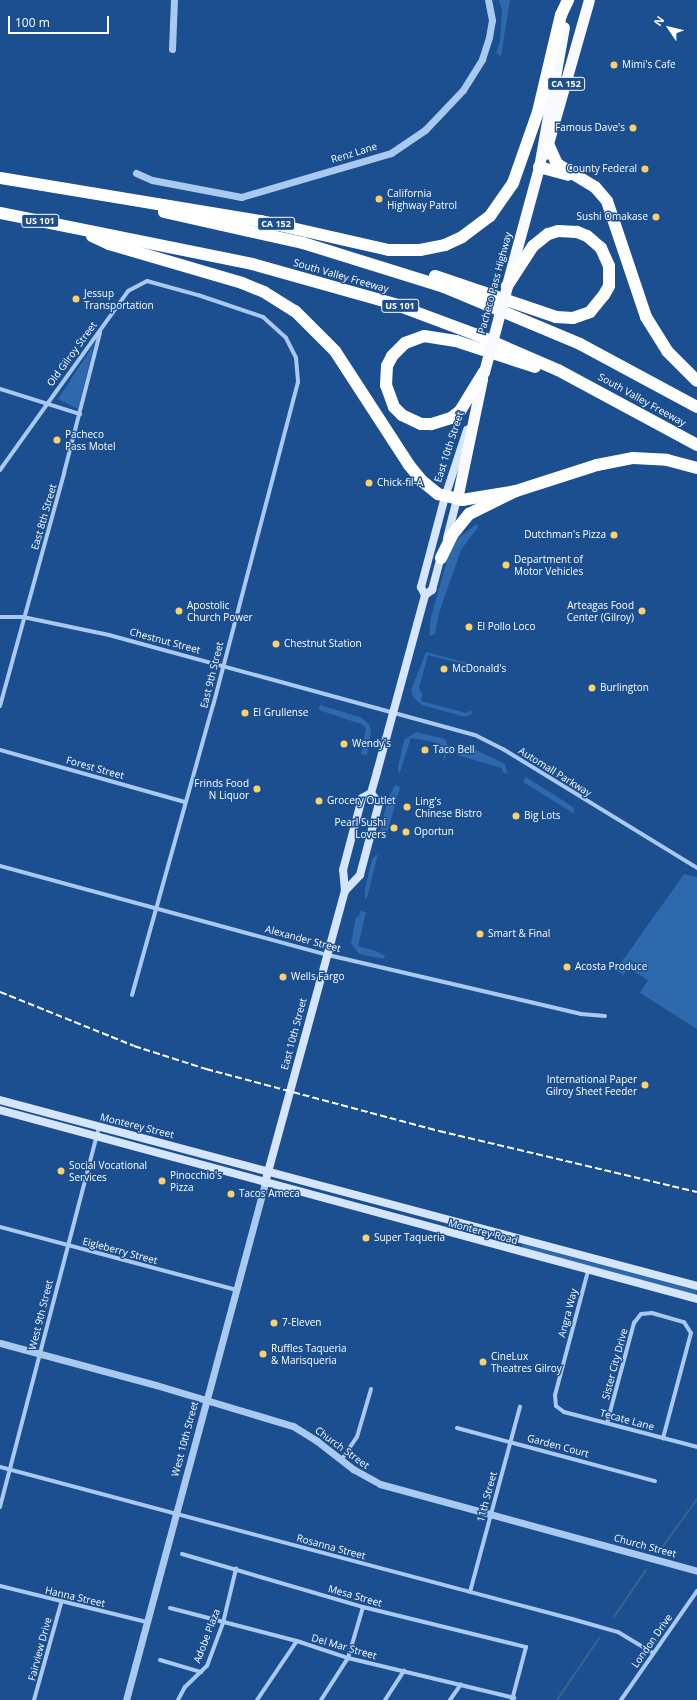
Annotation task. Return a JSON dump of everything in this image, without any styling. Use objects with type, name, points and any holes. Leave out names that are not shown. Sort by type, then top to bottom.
[{"type":"highway","name":"Pacheco Pass Highway","points":[[475,406],[539,167],[569,0]]},
{"type":"highway","name":"CA 152","points":[[0,178],[255,220],[389,250],[420,250],[445,245],[462,237],[490,216],[513,183],[538,112],[561,15],[569,0]]},
{"type":"highway","name":"Pacheco Pass Highway","points":[[539,167],[549,146],[589,0]]},
{"type":"highway","points":[[549,146],[558,164],[595,187],[607,201],[646,316],[667,351],[697,381]]},
{"type":"highway","points":[[539,167],[579,178]]},
{"type":"highway","name":"South Valley Freeway","points":[[0,178],[246,229],[331,250],[416,277],[526,320],[606,357],[697,407]]},
{"type":"highway","name":"South Valley Freeway","points":[[0,213],[259,266],[387,302],[511,349],[637,410],[697,445]]},
{"type":"highway","points":[[80,230],[109,244],[248,285],[295,311],[315,329],[339,357],[415,473],[430,488],[445,497],[457,499],[482,498],[516,491],[597,465],[633,458],[667,460],[697,468]]},
{"type":"highway","points":[[331,250],[454,281],[564,318],[581,316],[598,304],[609,286],[609,266],[601,248],[587,236],[577,232],[558,231],[548,234],[533,246],[507,286]]},
{"type":"highway","points":[[484,372],[460,411],[451,418],[431,424],[421,424],[402,415],[394,406],[386,385],[387,366],[398,348],[414,339],[434,336],[519,362],[637,410]]},
{"type":"highway","name":"East 10th Street","points":[[457,499],[475,406]]},
{"type":"highway","points":[[441,558],[452,535],[469,514],[516,491]]},
{"type":"main road","name":"East 10th Street","points":[[425,595],[421,587],[445,497],[475,406]]},
{"type":"main road","name":"East 10th Street","points":[[265,1183],[345,891],[343,870],[362,798],[371,793],[425,595],[432,590],[457,499]]},
{"type":"main road","name":"East 10th Street","points":[[345,891],[360,875],[379,802],[371,793]]},
{"type":"main road","name":"Monterey Street","points":[[0,1100],[99,1128],[269,1171]]},
{"type":"main road","name":"Monterey Street","points":[[0,1110],[265,1183]]},
{"type":"main road","name":"Monterey Road","points":[[269,1171],[697,1286]]},
{"type":"main road","name":"Monterey Road","points":[[265,1183],[697,1300]]},
{"type":"street","points":[[172,49],[174,0]]},
{"type":"street","name":"Renz Lane","points":[[136,173],[152,180],[241,197],[391,153],[425,130],[464,90],[482,59],[489,37],[492,20],[488,0]]},
{"type":"street","name":"Old Gilroy Street","points":[[0,470],[46,403],[128,292],[147,281],[198,295],[263,317],[286,338],[296,358]]},
{"type":"street","name":"East 8th Street","points":[[0,706],[23,617],[80,414],[100,331]]},
{"type":"street","name":"East 9th Street","points":[[132,995],[157,908],[298,382],[296,358]]},
{"type":"street","points":[[0,389],[80,414]]},
{"type":"street","name":"Chestnut Street","points":[[0,618],[23,617],[109,635],[223,664],[393,712]]},
{"type":"street","name":"Automall Parkway","points":[[393,712],[467,732],[494,744],[697,868]]},
{"type":"street","name":"Forest Street","points":[[0,750],[185,802]]},
{"type":"street","name":"Alexander Street","points":[[0,866],[328,955],[581,1014],[605,1016]]},
{"type":"street","name":"West 9th Street","points":[[0,1507],[67,1245],[99,1128]]},
{"type":"street","name":"West 10th Street","points":[[126,1700],[205,1401],[265,1183]]},
{"type":"street","name":"Eigleberry Street","points":[[0,1227],[236,1290]]},
{"type":"street","name":"Angra Way","points":[[556,1406],[555,1395],[588,1271]]},
{"type":"street","name":"Sister City Drive","points":[[607,1423],[635,1319],[641,1314],[648,1312],[667,1317],[684,1322],[691,1333],[663,1438]]},
{"type":"street","name":"Church Street","points":[[0,1343],[40,1353],[293,1426],[342,1459],[353,1470],[380,1484],[697,1571]]},
{"type":"street","points":[[342,1459],[357,1437],[371,1389]]},
{"type":"street","name":"Tecate Lane","points":[[556,1406],[564,1412],[697,1447]]},
{"type":"street","name":"11th Street","points":[[470,1592],[520,1407]]},
{"type":"street","name":"Garden Court","points":[[457,1428],[655,1481]]},
{"type":"street","name":"Rosanna Street","points":[[0,1468],[618,1632],[653,1653]]},
{"type":"street","name":"Mesa Street","points":[[182,1554],[363,1606],[526,1648],[513,1699]]},
{"type":"street","name":"Adobe Plaza","points":[[178,1700],[185,1687],[207,1666],[223,1622],[236,1569]]},
{"type":"street","name":"Hanna Street","points":[[0,1586],[147,1622]]},
{"type":"street","name":"London Drive","points":[[621,1700],[697,1590]]},
{"type":"street","name":"Fairview Drive","points":[[34,1700],[61,1602]]},
{"type":"street","points":[[321,1700],[348,1658],[363,1606]]},
{"type":"street","name":"Del Mar Street","points":[[170,1608],[297,1641],[348,1658],[461,1684],[513,1699]]},
{"type":"street","points":[[257,1700],[297,1641]]},
{"type":"street","points":[[160,1660],[201,1672]]},
{"type":"street","points":[[385,1700],[404,1671]]},
{"type":"street","points":[[450,1700],[461,1684]]},
{"type":"shaded area","points":[[499,0],[510,0],[501,56],[496,53],[500,41],[502,10]]},
{"type":"shaded area","points":[[94,344],[78,409],[58,399]]},
{"type":"shaded area","points":[[477,524],[478,527],[461,550],[439,613],[435,634],[429,636],[431,617],[448,557],[458,538]]},
{"type":"shaded area","points":[[426,652],[479,666],[477,671],[468,665],[428,655],[419,688],[422,694],[421,701],[466,713],[471,710],[472,714],[465,717],[422,705],[413,697],[411,690]]},
{"type":"shaded area","points":[[320,705],[360,717],[369,724],[371,731],[367,755],[361,754],[366,728],[361,724],[319,710]]},
{"type":"shaded area","points":[[416,732],[445,739],[449,747],[443,763],[445,747],[434,742],[411,738],[399,775],[398,767],[404,740]]},
{"type":"shaded area","points":[[466,745],[505,764],[507,773],[503,773],[502,768],[457,755],[459,749]]},
{"type":"shaded area","points":[[526,777],[573,807],[575,814],[523,782]]},
{"type":"shaded area","points":[[395,785],[400,787],[386,837],[379,835],[388,799]]},
{"type":"shaded area","points":[[378,854],[367,898],[365,898],[365,889],[372,859]]},
{"type":"shaded area","points":[[684,874],[697,877],[697,1029],[640,993],[648,980],[628,968],[623,975],[616,970]]},
{"type":"shaded area","points":[[360,911],[366,912],[358,946],[376,951],[385,956],[384,959],[359,954],[351,943],[356,917],[359,917]]},
{"type":"shaded area","points":[[523,1244],[697,1291],[696,1294],[522,1248]]},
{"type":"waterway","points":[[661,1549],[697,1499]]},
{"type":"waterway","points":[[614,1617],[646,1570]]},
{"type":"waterway","points":[[557,1700],[600,1637]]},
{"type":"railway","points":[[0,992],[134,1046],[206,1069],[439,1131],[697,1192]]},
{"type":"place","name":"Mimi's Cafe","points":[[614,65]]},
{"type":"place","name":"Famous Dave's","points":[[633,128]]},
{"type":"place","name":"County Federal","points":[[645,169]]},
{"type":"place","name":"California Highway Patrol","points":[[379,199]]},
{"type":"place","name":"Sushi Omakase","points":[[656,217]]},
{"type":"place","name":"Jessup Transportation","points":[[76,299]]},
{"type":"place","name":"Pacheco Pass Motel","points":[[57,440]]},
{"type":"place","name":"Chick-fil-A","points":[[369,483]]},
{"type":"place","name":"Dutchman's Pizza","points":[[614,535]]},
{"type":"place","name":"Department of Motor Vehicles","points":[[506,565]]},
{"type":"place","name":"Apostolic Church Power","points":[[179,611]]},
{"type":"place","name":"Arteagas Food Center (Gilroy)","points":[[642,611]]},
{"type":"place","name":"El Pollo Loco","points":[[469,627]]},
{"type":"place","name":"Chestnut Station","points":[[276,644]]},
{"type":"place","name":"McDonald's","points":[[444,669]]},
{"type":"place","name":"Burlington","points":[[592,688]]},
{"type":"place","name":"El Grullense","points":[[245,713]]},
{"type":"place","name":"Wendy's","points":[[344,744]]},
{"type":"place","name":"Taco Bell","points":[[425,750]]},
{"type":"place","name":"Frinds Food N Liquor","points":[[257,789]]},
{"type":"place","name":"Grocery Outlet","points":[[319,801]]},
{"type":"place","name":"Ling's Chinese Bistro","points":[[407,807]]},
{"type":"place","name":"Big Lots","points":[[516,816]]},
{"type":"place","name":"Pearl Sushi Lovers","points":[[394,828]]},
{"type":"place","name":"Oportun","points":[[406,832]]},
{"type":"place","name":"Smart & Final","points":[[480,934]]},
{"type":"place","name":"Acosta Produce","points":[[567,967]]},
{"type":"place","name":"Wells Fargo","points":[[283,977]]},
{"type":"place","name":"International Paper Gilroy Sheet Feeder","points":[[645,1085]]},
{"type":"place","name":"Social Vocational Services","points":[[61,1171]]},
{"type":"place","name":"Pinocchio's Pizza","points":[[162,1181]]},
{"type":"place","name":"Tacos Ameca","points":[[231,1194]]},
{"type":"place","name":"Super Taqueria","points":[[366,1238]]},
{"type":"place","name":"7-Eleven","points":[[274,1323]]},
{"type":"place","name":"Ruffles Taqueria & Marisqueria","points":[[263,1354]]},
{"type":"place","name":"CineLux Theatres Gilroy","points":[[483,1362]]}]
